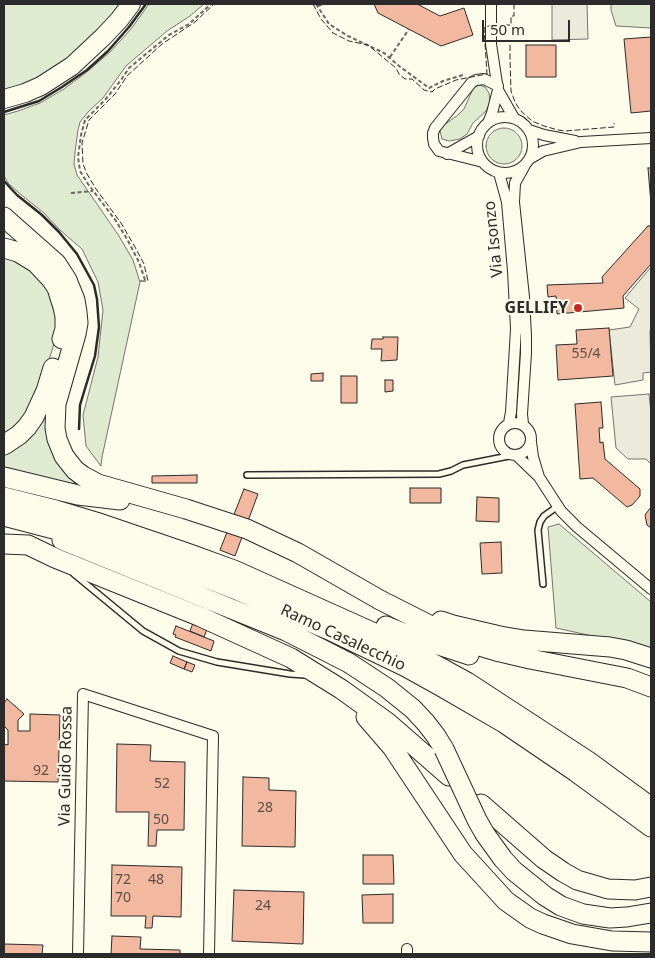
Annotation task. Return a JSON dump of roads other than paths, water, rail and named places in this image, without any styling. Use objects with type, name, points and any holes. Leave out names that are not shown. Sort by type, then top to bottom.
[{"type":"highway","points":[[4,99],[42,86],[72,66],[103,37],[131,4]]},
{"type":"highway","points":[[4,217],[56,263],[67,280],[75,300],[78,312],[76,334],[60,390],[55,416],[55,428],[64,456],[75,470],[83,476],[98,484],[186,509],[237,526],[298,553],[380,600],[460,640],[530,659],[626,678],[651,687]]},
{"type":"highway","points":[[4,248],[18,252],[44,270],[56,288],[65,317],[65,329],[40,405],[27,427],[4,446]]},
{"type":"highway","points":[[4,477],[78,495],[186,509]]},
{"type":"highway","name":"Ramo Casalecchio","points":[[4,498],[56,510],[156,541],[234,570],[392,641],[467,682],[588,761],[651,807]]},
{"type":"highway","points":[[7,517],[86,551],[278,627],[326,650],[371,677],[400,698],[426,722],[444,749],[485,834],[514,871],[544,896],[561,906],[583,914],[610,918],[651,913]]},
{"type":"highway","name":"Ramo Casalecchio","points":[[7,517],[88,538],[170,564],[276,606],[369,648],[504,723],[651,826]]},
{"type":"highway","points":[[4,538],[28,545],[55,558],[201,617],[291,658],[341,689],[386,722],[449,776]]},
{"type":"highway","points":[[4,544],[28,545]]},
{"type":"highway","points":[[234,570],[327,599],[399,632],[461,653],[499,664],[618,688],[636,694],[651,702]]},
{"type":"highway","points":[[380,600],[453,625],[481,632],[524,640],[626,650],[651,658]]},
{"type":"highway","points":[[341,689],[392,747],[463,854],[506,901],[530,918],[572,934],[612,941],[651,942]]},
{"type":"highway","points":[[480,804],[544,859],[577,880],[608,889],[634,890],[651,887]]},
{"type":"street","points":[[491,4],[491,44],[498,88],[514,118],[526,126],[531,134],[533,144],[528,161]]},
{"type":"street","points":[[483,162],[445,153],[436,148],[432,138],[434,128],[472,82],[484,79],[498,88]]},
{"type":"street","points":[[445,153],[478,136],[488,123],[498,88]]},
{"type":"street","points":[[488,123],[501,118],[514,118]]},
{"type":"street","points":[[529,130],[544,136],[581,142]]},
{"type":"street","points":[[478,136],[477,150],[483,162],[493,171],[499,173],[512,173],[521,169],[543,150],[581,142],[649,137]]},
{"type":"street","name":"Via Isonzo","points":[[523,424],[526,336],[514,202],[515,184],[528,161]]},
{"type":"street","name":"Via Isonzo","points":[[499,173],[507,202],[516,329],[509,423]]},
{"type":"street","points":[[531,442],[526,451],[515,455],[509,454],[504,452],[499,443],[499,433],[509,423],[523,424],[530,432],[533,457],[539,477]]},
{"type":"street","points":[[515,455],[539,477],[561,511],[577,527],[651,589]]},
{"type":"street","name":"Via Guido Rossa","points":[[78,954],[82,694],[213,736],[209,954]]},
{"type":"lane","points":[[248,475],[439,474],[463,465],[515,455]]},
{"type":"lane","points":[[543,584],[538,530],[544,516],[558,506]]},
{"type":"lane","points":[[55,558],[143,631],[179,651],[226,664],[290,674],[319,676]]},
{"type":"place","name":"GELLIFY","points":[[578,308]]}]
